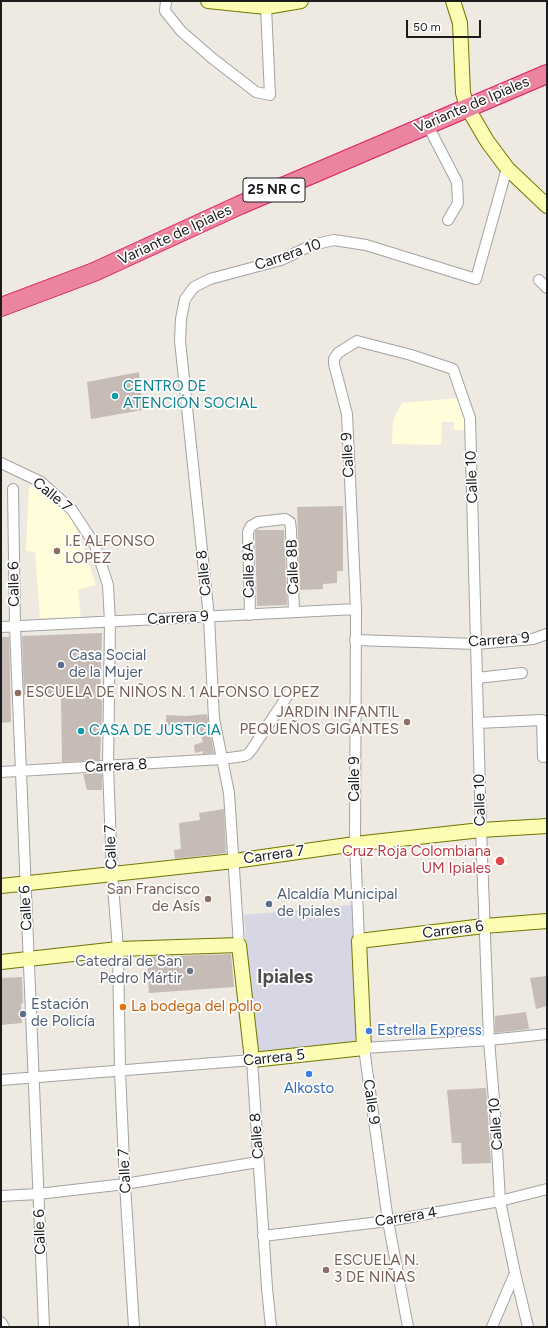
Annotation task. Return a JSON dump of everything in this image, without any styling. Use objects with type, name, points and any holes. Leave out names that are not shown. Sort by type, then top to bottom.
[{"type":"highway","name":"Variante de Ipiales","points":[[1,307],[94,272],[240,205],[547,74]]},
{"type":"main road","points":[[208,1],[266,7],[301,1]]},
{"type":"main road","points":[[454,1],[460,23],[463,93],[467,107],[487,141],[507,168],[547,206]]},
{"type":"main road","name":"Carrera 7","points":[[1,886],[234,861],[355,844],[480,830],[547,826]]},
{"type":"main road","name":"Carrera 6","points":[[359,941],[484,926],[547,921]]},
{"type":"main road","name":"Calle 9","points":[[359,941],[364,1048]]},
{"type":"main road","points":[[1,962],[118,949],[239,945]]},
{"type":"main road","name":"Calle 8","points":[[239,945],[252,1060]]},
{"type":"main road","name":"Carrera 5","points":[[252,1060],[364,1048]]},
{"type":"street","points":[[166,1],[165,11],[181,31],[212,58],[256,92],[270,95],[266,7]]},
{"type":"street","points":[[427,124],[457,182],[458,203],[448,220]]},
{"type":"street","name":"Carrera 10","points":[[194,287],[210,279],[281,260],[312,245],[334,240],[366,245],[476,279],[507,168]]},
{"type":"street","points":[[538,280],[547,288]]},
{"type":"street","name":"Calle 8","points":[[194,287],[185,299],[181,319],[180,341],[209,617],[214,719],[227,758],[239,945]]},
{"type":"street","name":"Calle 9","points":[[359,941],[355,844],[356,609],[346,414],[334,359],[338,353],[357,341],[411,355],[453,369]]},
{"type":"street","name":"Calle 10","points":[[453,369],[470,418],[480,830],[488,1040],[495,1112],[500,1201],[528,1327]]},
{"type":"street","name":"Calle 7","points":[[1,463],[41,482],[72,510],[95,545],[108,584],[110,622],[108,766],[112,874],[118,949],[120,1071],[125,1184],[134,1327]]},
{"type":"street","name":"Calle 6","points":[[13,489],[15,627],[44,1327]]},
{"type":"street","name":"Calle 8A","points":[[250,615],[248,532],[251,526],[258,522],[284,519],[290,522]]},
{"type":"street","name":"Calle 8B","points":[[290,522],[294,612]]},
{"type":"street","name":"Carrera 9","points":[[1,628],[356,609]]},
{"type":"street","name":"Carrera 9","points":[[355,640],[476,644],[533,639],[547,634]]},
{"type":"street","points":[[477,678],[522,673]]},
{"type":"street","name":"Carrera 8","points":[[1,772],[227,758],[248,754],[290,692]]},
{"type":"street","points":[[478,723],[542,720],[543,757]]},
{"type":"street","name":"Carrera 5","points":[[364,1048],[488,1040],[547,1034]]},
{"type":"street","name":"Calle 9","points":[[364,1048],[388,1221],[408,1327]]},
{"type":"street","name":"Calle 8","points":[[252,1060],[263,1236],[271,1327]]},
{"type":"street","name":"Carrera 5","points":[[1,1080],[252,1060]]},
{"type":"street","points":[[1,1196],[38,1194],[125,1184],[258,1162]]},
{"type":"street","name":"Carrera 4","points":[[263,1236],[388,1221],[500,1201],[547,1189]]},
{"type":"street","points":[[492,1327],[515,1273]]},
{"type":"street","points":[[1,1322],[4,1327]]},
{"type":"shaded area","points":[[458,398],[461,401],[467,419],[467,430],[454,430],[454,422],[442,422],[441,445],[392,444],[393,420],[402,403]]},
{"type":"shaded area","name":"I.E ALFONSO LOPEZ","points":[[29,485],[40,490],[73,518],[96,585],[78,590],[81,617],[40,618],[35,552],[26,551]]},
{"type":"shaded area","points":[[493,857],[507,857],[507,865],[493,865]]},
{"type":"shaded area","points":[[352,905],[359,1046],[255,1055],[244,915]]},
{"type":"building","name":"CENTRO DE ATENCIÓN SOCIAL","points":[[139,372],[143,410],[91,419],[87,382]]},
{"type":"building","points":[[343,506],[343,571],[337,571],[337,583],[323,584],[323,589],[300,590],[297,507]]},
{"type":"building","points":[[256,530],[284,530],[287,605],[257,606]]},
{"type":"building","name":"Casa Social de la Mujer","points":[[102,633],[100,760],[62,762],[61,695],[24,695],[22,636]]},
{"type":"building","points":[[1,637],[9,637],[11,722],[1,723]]},
{"type":"building","points":[[207,714],[214,753],[203,754],[203,751],[195,753],[194,745],[203,742],[199,727],[166,725],[166,715],[187,716]]},
{"type":"building","points":[[83,774],[102,774],[102,790],[87,790]]},
{"type":"building","points":[[224,809],[226,853],[175,859],[174,850],[181,849],[179,823],[200,820],[199,813]]},
{"type":"building","name":"Catedral de San Pedro Mártir","points":[[231,954],[234,987],[149,993],[147,957]]},
{"type":"building","points":[[547,976],[547,1006],[536,1009],[530,978]]},
{"type":"building","points":[[22,977],[22,1023],[1,1025],[1,978]]},
{"type":"building","points":[[526,1012],[529,1029],[495,1033],[495,1016]]},
{"type":"building","points":[[486,1088],[491,1163],[462,1164],[461,1143],[452,1143],[447,1090]]},
{"type":"place","name":"CENTRO DE ATENCIÓN SOCIAL","points":[[115,396]]},
{"type":"place","name":"I.E ALFONSO LOPEZ","points":[[57,551]]},
{"type":"place","name":"Casa Social de la Mujer","points":[[61,665]]},
{"type":"place","name":"ESCUELA DE NIÑOS N. 1 ALFONSO LOPEZ","points":[[18,693]]},
{"type":"place","name":"JARDIN INFANTIL PEQUEÑOS GIGANTES","points":[[407,722]]},
{"type":"place","name":"CASA DE JUSTICIA","points":[[81,731]]},
{"type":"place","name":"Cruz Roja Colombiana UM Ipiales","points":[[500,861]]},
{"type":"place","name":"San Francisco de Asís","points":[[208,899]]},
{"type":"place","name":"Alcaldía Municipal de Ipiales","points":[[269,904]]},
{"type":"place","name":"Catedral de San Pedro Mártir","points":[[190,971]]},
{"type":"place","name":"La bodega del pollo","points":[[123,1007]]},
{"type":"place","name":"Estación de Policía","points":[[23,1014]]},
{"type":"place","name":"Estrella Express","points":[[369,1031]]},
{"type":"place","name":"Alkosto","points":[[309,1074]]},
{"type":"place","name":"ESCUELA N. 3 DE NIÑAS","points":[[326,1270]]},
{"type":"district","name":"Ipiales","points":[[285,977]]}]
